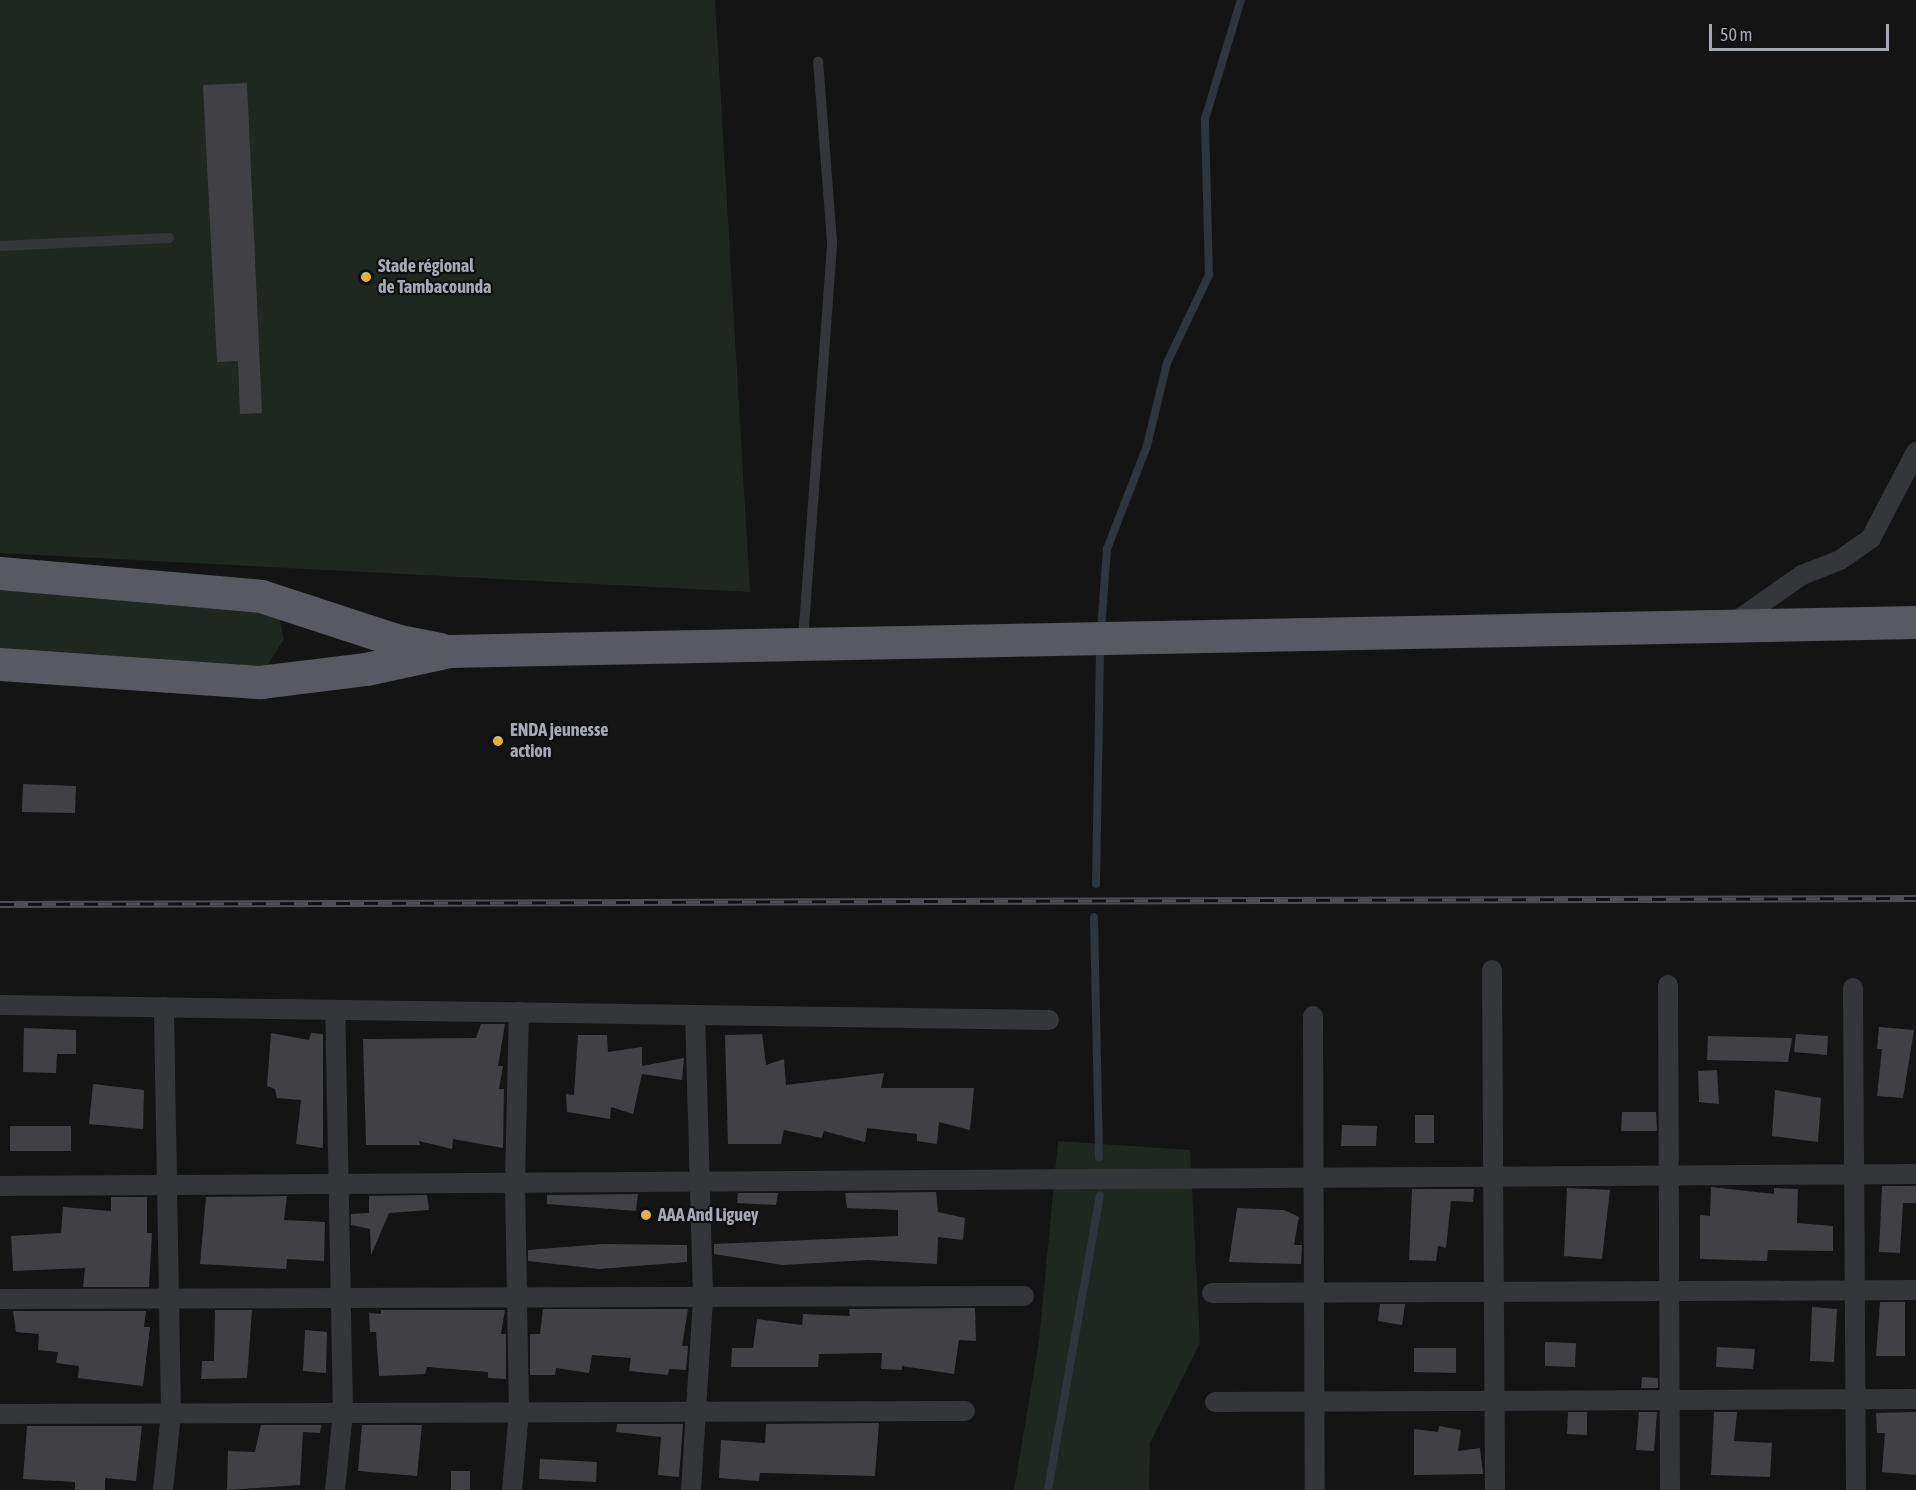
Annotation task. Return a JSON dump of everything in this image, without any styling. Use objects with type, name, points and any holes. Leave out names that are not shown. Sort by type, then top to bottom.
[{"type":"highway","points":[[0,573],[261,596],[399,641],[450,651]]},
{"type":"highway","points":[[0,664],[260,682],[366,669],[450,651],[1117,635],[1916,622]]},
{"type":"street","points":[[1731,625],[1802,575],[1840,560],[1871,538],[1916,452]]},
{"type":"street","points":[[1492,970],[1495,1490]]},
{"type":"street","points":[[1668,985],[1670,1490]]},
{"type":"street","points":[[1853,988],[1856,1490]]},
{"type":"street","points":[[0,1005],[1049,1020]]},
{"type":"street","points":[[163,1490],[171,1413],[164,1007]]},
{"type":"street","points":[[335,1010],[343,1413],[335,1490]]},
{"type":"street","points":[[512,1490],[519,1413],[515,1182],[519,1012]]},
{"type":"street","points":[[691,1490],[699,1412],[703,1297],[695,1015]]},
{"type":"street","points":[[1313,1016],[1315,1490]]},
{"type":"street","points":[[0,1186],[1916,1174]]},
{"type":"street","points":[[1212,1293],[1916,1290]]},
{"type":"street","points":[[0,1299],[1024,1296]]},
{"type":"street","points":[[1215,1402],[1916,1399]]},
{"type":"street","points":[[0,1414],[965,1411]]},
{"type":"lane","points":[[803,644],[832,242],[818,62]]},
{"type":"lane","points":[[0,246],[169,238]]},
{"type":"shaded area","name":"Stade régional de Tambacounda","points":[[0,0],[715,0],[750,592],[0,553]]},
{"type":"shaded area","points":[[0,585],[246,601],[279,617],[284,639],[267,666],[248,671],[0,653]]},
{"type":"shaded area","points":[[1058,1141],[1190,1150],[1200,1343],[1150,1443],[1149,1490],[1014,1490],[1039,1341]]},
{"type":"building","points":[[247,83],[262,413],[240,414],[238,361],[217,362],[203,85]]},
{"type":"building","points":[[23,784],[76,786],[75,813],[22,812]]},
{"type":"building","points":[[481,1024],[505,1024],[498,1066],[503,1066],[499,1089],[504,1089],[503,1148],[453,1139],[452,1149],[419,1141],[420,1145],[366,1145],[363,1039],[476,1038]]},
{"type":"building","points":[[1879,1027],[1914,1030],[1903,1098],[1877,1096],[1882,1049],[1877,1049]]},
{"type":"building","points":[[24,1028],[76,1030],[76,1054],[57,1054],[56,1073],[23,1072]]},
{"type":"building","points":[[271,1033],[309,1040],[311,1033],[323,1034],[323,1148],[296,1144],[301,1100],[277,1098],[275,1089],[267,1086]]},
{"type":"building","points":[[762,1034],[766,1065],[784,1059],[786,1085],[884,1073],[881,1088],[974,1088],[970,1130],[939,1122],[937,1144],[917,1141],[917,1134],[867,1128],[865,1142],[824,1131],[822,1138],[784,1130],[781,1144],[728,1144],[725,1035]]},
{"type":"building","points":[[1796,1034],[1828,1036],[1827,1055],[1794,1052]]},
{"type":"building","points":[[578,1035],[607,1035],[608,1052],[642,1047],[642,1066],[684,1058],[682,1080],[642,1074],[633,1114],[611,1107],[610,1119],[567,1112],[566,1094],[574,1095]]},
{"type":"building","points":[[1708,1036],[1792,1038],[1788,1062],[1707,1060]]},
{"type":"building","points":[[1717,1070],[1719,1104],[1699,1102],[1698,1071]]},
{"type":"building","points":[[93,1084],[144,1090],[143,1129],[89,1124]]},
{"type":"building","points":[[1775,1090],[1821,1098],[1818,1142],[1772,1136]]},
{"type":"building","points":[[1622,1112],[1656,1112],[1657,1131],[1621,1131]]},
{"type":"building","points":[[1415,1115],[1434,1115],[1434,1143],[1415,1143]]},
{"type":"building","points":[[1342,1125],[1377,1126],[1376,1146],[1341,1146]]},
{"type":"building","points":[[10,1126],[71,1126],[71,1151],[10,1151]]},
{"type":"building","points":[[1882,1186],[1916,1186],[1916,1203],[1903,1203],[1900,1253],[1879,1252]]},
{"type":"building","points":[[1711,1187],[1774,1194],[1774,1188],[1798,1189],[1797,1223],[1833,1226],[1833,1251],[1768,1250],[1767,1261],[1700,1259],[1700,1215],[1710,1216]]},
{"type":"building","points":[[1567,1188],[1610,1190],[1602,1259],[1564,1256]]},
{"type":"building","points":[[1412,1189],[1474,1189],[1473,1202],[1451,1201],[1446,1248],[1438,1246],[1436,1261],[1409,1260]]},
{"type":"building","points":[[936,1192],[938,1212],[965,1218],[963,1240],[938,1237],[937,1264],[868,1260],[783,1265],[714,1254],[714,1244],[898,1236],[898,1210],[847,1208],[845,1193]]},
{"type":"building","points":[[738,1193],[778,1193],[776,1205],[737,1203]]},
{"type":"building","points":[[638,1194],[636,1211],[547,1204],[547,1195]]},
{"type":"building","points":[[427,1195],[429,1210],[389,1213],[371,1255],[370,1229],[351,1225],[351,1214],[369,1213],[369,1196]]},
{"type":"building","points":[[287,1196],[284,1220],[325,1222],[324,1261],[287,1259],[286,1269],[200,1264],[206,1197]]},
{"type":"building","points":[[111,1197],[147,1197],[147,1233],[152,1233],[149,1287],[83,1287],[85,1268],[13,1271],[11,1236],[61,1233],[63,1207],[111,1211]]},
{"type":"building","points":[[1237,1208],[1284,1210],[1299,1217],[1294,1245],[1302,1245],[1301,1264],[1229,1262]]},
{"type":"building","points":[[603,1244],[687,1245],[687,1262],[599,1269],[528,1261],[528,1250]]},
{"type":"building","points":[[1880,1302],[1905,1302],[1905,1356],[1876,1356]]},
{"type":"building","points":[[1380,1304],[1405,1304],[1402,1325],[1378,1321]]},
{"type":"building","points":[[1812,1307],[1837,1309],[1834,1362],[1810,1361]]},
{"type":"building","points":[[975,1308],[976,1341],[959,1340],[954,1374],[902,1366],[902,1370],[881,1369],[882,1353],[819,1354],[818,1367],[731,1367],[732,1348],[753,1348],[757,1319],[802,1325],[803,1314],[850,1316],[849,1309]]},
{"type":"building","points":[[543,1309],[688,1309],[682,1346],[688,1346],[686,1370],[669,1369],[668,1375],[629,1371],[631,1358],[592,1355],[589,1373],[556,1368],[555,1375],[530,1375],[530,1334],[540,1334]]},
{"type":"building","points":[[215,1310],[252,1310],[247,1378],[201,1379],[202,1361],[214,1361]]},
{"type":"building","points":[[381,1310],[505,1310],[501,1334],[506,1334],[506,1379],[488,1378],[488,1372],[427,1367],[425,1374],[379,1376],[376,1332],[370,1332],[369,1313],[381,1314]]},
{"type":"building","points":[[13,1311],[146,1311],[144,1327],[150,1327],[143,1386],[78,1378],[79,1366],[56,1363],[58,1352],[38,1350],[39,1334],[16,1332]]},
{"type":"building","points":[[305,1330],[327,1332],[326,1373],[303,1371]]},
{"type":"building","points":[[1545,1342],[1576,1343],[1575,1367],[1545,1366]]},
{"type":"building","points":[[1717,1347],[1755,1349],[1753,1369],[1716,1367]]},
{"type":"building","points":[[1414,1348],[1456,1348],[1456,1373],[1414,1372]]},
{"type":"building","points":[[1642,1377],[1658,1378],[1658,1388],[1641,1388]]},
{"type":"building","points":[[1568,1412],[1587,1412],[1587,1435],[1567,1434]]},
{"type":"building","points":[[1639,1412],[1657,1412],[1654,1451],[1636,1450]]},
{"type":"building","points":[[1714,1412],[1737,1412],[1734,1441],[1772,1443],[1770,1477],[1711,1475]]},
{"type":"building","points":[[1916,1412],[1916,1475],[1882,1472],[1885,1433],[1877,1433],[1876,1413]]},
{"type":"building","points":[[879,1423],[875,1476],[760,1473],[759,1481],[719,1478],[721,1440],[765,1443],[766,1424]]},
{"type":"building","points":[[617,1424],[683,1424],[679,1477],[658,1475],[661,1437],[616,1432]]},
{"type":"building","points":[[261,1425],[321,1425],[320,1433],[303,1432],[300,1485],[227,1490],[228,1451],[255,1452]]},
{"type":"building","points":[[362,1425],[422,1425],[417,1476],[358,1471]]},
{"type":"building","points":[[27,1426],[142,1426],[136,1481],[105,1478],[105,1490],[75,1490],[75,1482],[23,1479]]},
{"type":"building","points":[[1439,1426],[1461,1430],[1458,1451],[1480,1448],[1483,1474],[1414,1475],[1414,1429],[1438,1432]]},
{"type":"building","points":[[540,1459],[597,1462],[596,1482],[539,1479]]},
{"type":"building","points":[[451,1471],[470,1471],[470,1490],[451,1490]]},
{"type":"waterway","points":[[1101,630],[1107,549],[1147,446],[1167,363],[1209,275],[1205,119],[1241,0]]},
{"type":"waterway","points":[[1096,884],[1100,645]]},
{"type":"waterway","points":[[1094,917],[1099,1157]]},
{"type":"waterway","points":[[1048,1490],[1100,1196]]},
{"type":"railway","points":[[0,904],[1916,898]]},
{"type":"place","name":"Stade régional de Tambacounda","points":[[366,277]]},
{"type":"place","name":"ENDA jeunesse action","points":[[498,741]]},
{"type":"place","name":"AAA And Liguey","points":[[646,1215]]}]
